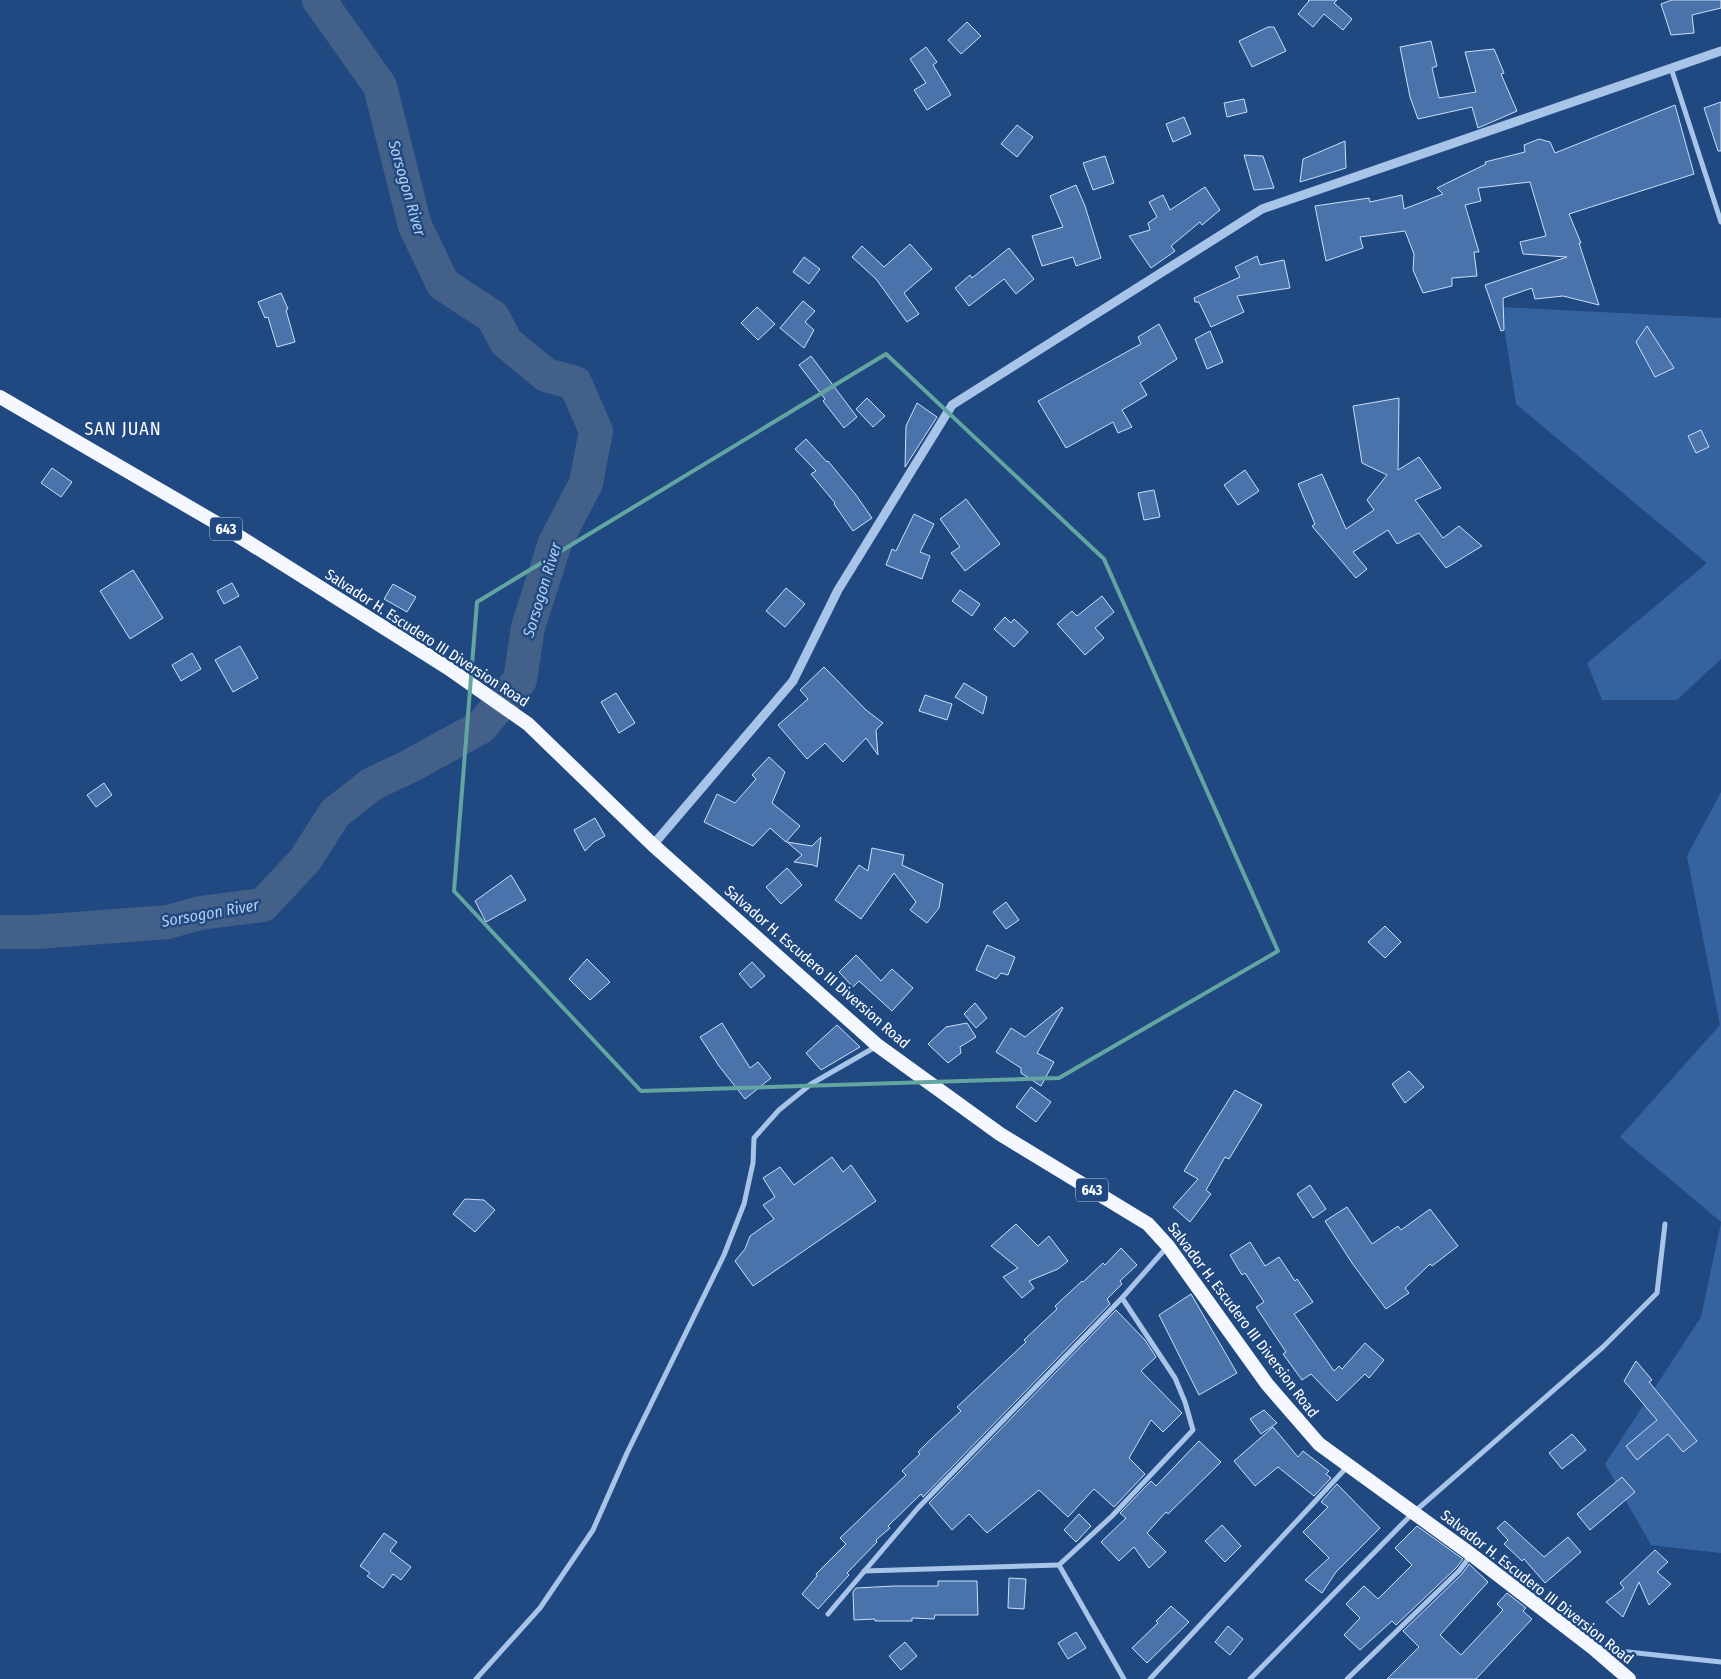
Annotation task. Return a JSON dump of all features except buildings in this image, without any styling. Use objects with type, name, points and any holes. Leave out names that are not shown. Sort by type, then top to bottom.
[{"type":"highway","name":"Salvador H. Escudero III Diversion Road","points":[[0,397],[232,532],[448,668],[528,724],[653,845],[877,1045],[1000,1134],[1148,1224],[1168,1246],[1267,1384],[1319,1444],[1472,1555],[1593,1648],[1629,1679]]},
{"type":"street","points":[[653,845],[794,680],[838,590],[952,405],[1262,209],[1721,50]]},
{"type":"street","points":[[1671,68],[1721,222]]},
{"type":"street","points":[[476,1679],[540,1608],[593,1530],[627,1453],[724,1255],[744,1204],[753,1163],[754,1138],[779,1110],[811,1084],[877,1045]]},
{"type":"street","points":[[1250,1679],[1413,1513],[1603,1347],[1658,1293],[1665,1224]]},
{"type":"street","points":[[828,1614],[918,1508],[1122,1298],[1168,1246]]},
{"type":"street","points":[[864,1571],[1059,1565],[1112,1516],[1193,1430],[1185,1402],[1175,1378],[1122,1298]]},
{"type":"street","points":[[1150,1679],[1348,1466]]},
{"type":"street","points":[[1347,1679],[1459,1571],[1472,1555]]},
{"type":"street","points":[[1059,1565],[1124,1679]]},
{"type":"street","points":[[1593,1648],[1721,1662]]},
{"type":"highlighted area","points":[[886,354],[1104,559],[1278,951],[1059,1078],[641,1091],[454,891],[477,602]]},
{"type":"shaded area","points":[[1501,307],[1721,318],[1721,659],[1677,700],[1602,700],[1587,663],[1707,563],[1516,404]]},
{"type":"shaded area","points":[[1721,792],[1721,1222],[1620,1137],[1720,1025],[1687,856]]},
{"type":"shaded area","points":[[1721,1223],[1721,1553],[1651,1545],[1605,1464],[1701,1317]]},
{"type":"waterway","name":"Sorsogon River","points":[[0,932],[36,932],[168,922],[200,913],[263,905],[305,860],[335,813],[372,784],[410,766],[481,727],[520,680],[528,627],[555,543],[586,483],[596,431],[575,383],[546,375],[506,342],[493,317],[443,284],[415,226],[380,86],[319,0]]},
{"type":"district","name":"SAN JUAN","points":[[123,429]]}]
